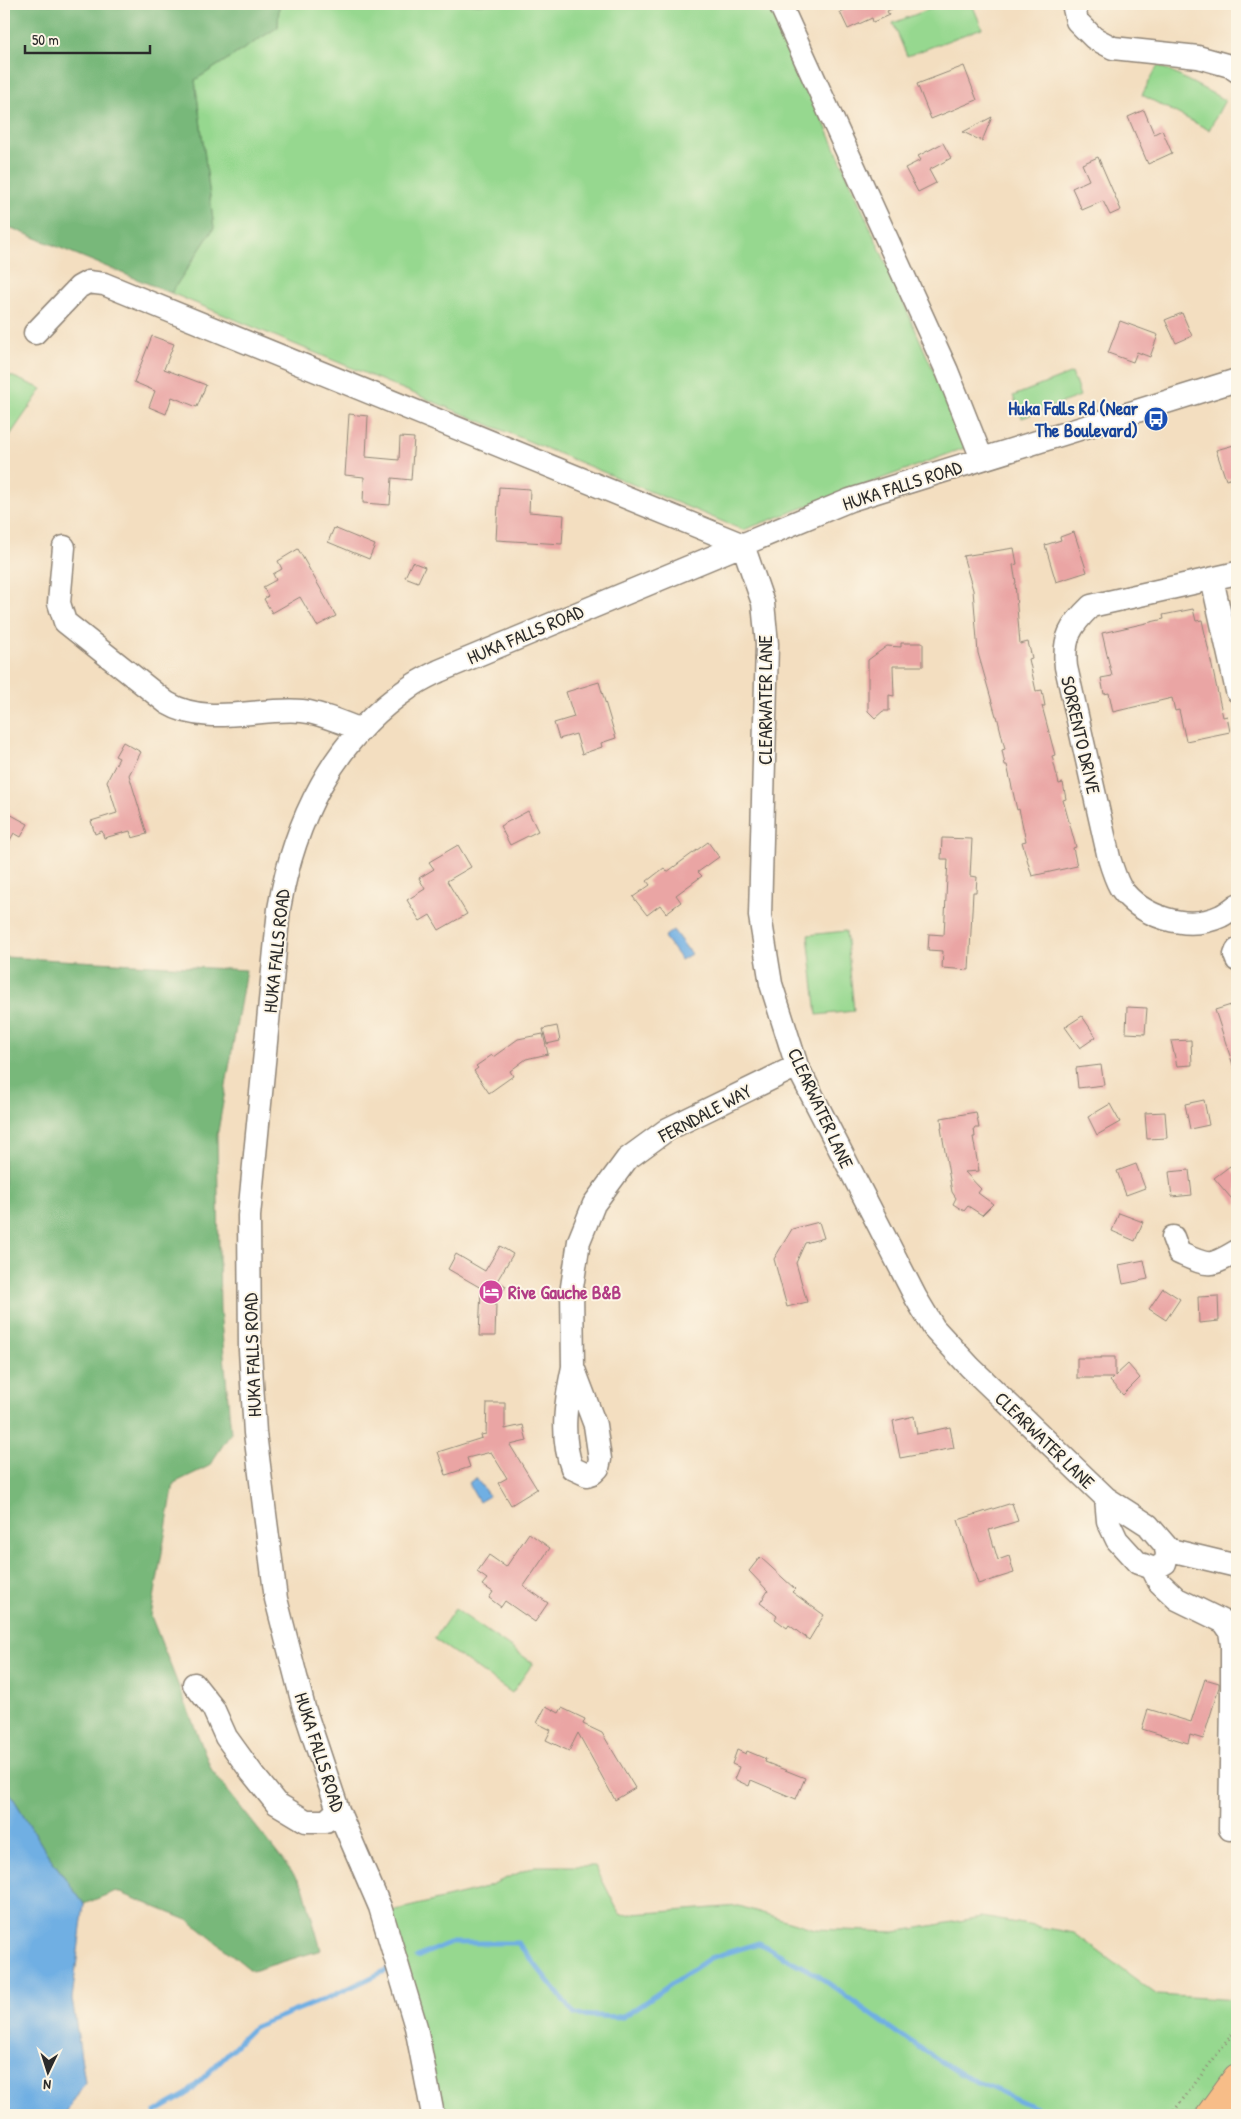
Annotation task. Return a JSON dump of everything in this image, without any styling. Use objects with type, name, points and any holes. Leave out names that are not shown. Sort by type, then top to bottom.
[{"type":"main road","points":[[1210,2115],[1237,2078]]},
{"type":"street","points":[[780,4],[947,371],[982,459]]},
{"type":"street","points":[[1073,4],[1077,21],[1094,38],[1113,48],[1198,57],[1230,66],[1237,71]]},
{"type":"street","points":[[35,333],[79,287],[88,282],[104,284],[743,544]]},
{"type":"street","name":"HUKA FALLS ROAD","points":[[433,2115],[416,2027],[380,1907],[338,1810],[304,1708],[276,1598],[256,1433],[250,1350],[249,1216],[278,919],[285,873],[304,818],[336,761],[360,729],[409,687],[439,671],[850,500],[1237,380]]},
{"type":"street","name":"CLEARWATER LANE","points":[[743,544],[763,603],[767,644],[760,916],[771,984],[797,1066],[916,1298],[934,1328],[970,1367],[1106,1498],[1148,1525],[1166,1546],[1166,1549]]},
{"type":"street","points":[[64,547],[59,603],[65,622],[172,706],[187,713],[204,714],[301,711],[323,715],[360,729]]},
{"type":"street","name":"SORRENTO DRIVE","points":[[1237,573],[1091,606],[1079,617],[1068,632],[1064,651],[1109,858],[1120,887],[1140,906],[1155,916],[1170,920],[1203,921],[1220,916],[1237,905]]},
{"type":"street","points":[[1212,579],[1237,691]]},
{"type":"street","points":[[1237,950],[1235,955],[1237,960]]},
{"type":"street","name":"FERNDALE WAY","points":[[573,1367],[572,1287],[579,1241],[594,1204],[611,1179],[627,1159],[668,1129],[797,1066]]},
{"type":"street","points":[[1173,1237],[1179,1254],[1202,1263],[1216,1264],[1237,1251]]},
{"type":"street","name":"CLEARWATER LANE","points":[[1106,1498],[1108,1521],[1117,1540],[1138,1563],[1152,1568]]},
{"type":"street","points":[[1230,1829],[1232,1645],[1230,1631],[1224,1622],[1177,1599],[1159,1582],[1152,1568],[1158,1567],[1165,1562],[1166,1549],[1237,1566]]},
{"type":"street","points":[[194,1684],[213,1708],[226,1737],[276,1803],[306,1821],[326,1821],[338,1810]]},
{"type":"path","points":[[1171,2115],[1237,2028]]},
{"type":"green space","points":[[4,4],[279,4],[278,27],[195,80],[214,228],[171,293],[4,225]]},
{"type":"green space","points":[[279,4],[774,4],[800,68],[967,447],[743,530],[171,293],[214,228],[195,80],[278,27]]},
{"type":"green space","points":[[943,4],[972,4],[982,28],[907,56],[893,23]]},
{"type":"green space","points":[[1158,65],[1225,100],[1209,130],[1142,95]]},
{"type":"green space","points":[[4,373],[42,389],[4,444]]},
{"type":"green space","points":[[1072,373],[1080,396],[1022,418],[1013,396]]},
{"type":"green space","points":[[846,931],[854,1011],[817,1015],[808,935]]},
{"type":"green space","points":[[4,957],[246,970],[217,1137],[220,1310],[231,1433],[209,1466],[174,1483],[151,1616],[212,1771],[303,1886],[321,1950],[252,1971],[190,1921],[116,1891],[84,1904],[46,1852],[4,1783]]},
{"type":"green space","points":[[455,1609],[533,1663],[512,1693],[434,1639]]},
{"type":"green space","points":[[535,1866],[595,1866],[620,1915],[739,1906],[815,1929],[895,1932],[982,1917],[1074,1933],[1157,1995],[1237,2000],[1237,2081],[1211,2115],[440,2115],[388,1912],[479,1890]]},
{"type":"water","points":[[673,930],[691,954],[681,960],[664,937]]},
{"type":"water","points":[[476,1478],[489,1496],[479,1502],[468,1483]]},
{"type":"water","points":[[4,1783],[46,1852],[84,1904],[72,1999],[85,2082],[65,2115],[4,2115]]},
{"type":"building","points":[[858,4],[903,4],[887,11],[889,15],[873,22],[872,18],[848,29],[840,12]]},
{"type":"building","points":[[964,66],[977,100],[931,119],[917,84]]},
{"type":"building","points":[[1144,110],[1154,134],[1162,130],[1172,153],[1148,164],[1128,117]]},
{"type":"building","points":[[992,117],[982,141],[963,132]]},
{"type":"building","points":[[943,143],[951,158],[929,170],[936,183],[918,192],[905,168],[921,160],[918,156]]},
{"type":"building","points":[[1098,157],[1121,210],[1110,215],[1103,201],[1082,210],[1072,188],[1089,180],[1082,164]]},
{"type":"building","points":[[1182,313],[1192,336],[1176,343],[1165,320]]},
{"type":"building","points":[[1120,321],[1158,335],[1150,357],[1137,352],[1133,362],[1108,353]]},
{"type":"building","points":[[152,336],[174,344],[164,369],[206,385],[197,407],[172,397],[166,414],[149,407],[155,391],[134,382]]},
{"type":"building","points":[[349,414],[368,416],[366,457],[399,460],[400,437],[414,438],[411,480],[392,478],[390,505],[363,503],[364,477],[345,475]]},
{"type":"building","points":[[1234,445],[1237,454],[1237,477],[1226,480],[1216,450]]},
{"type":"building","points":[[499,487],[530,489],[529,512],[564,515],[562,544],[496,540]]},
{"type":"building","points":[[334,528],[375,545],[369,559],[328,542]]},
{"type":"building","points":[[1074,532],[1087,572],[1056,582],[1045,545],[1061,540],[1060,537]]},
{"type":"building","points":[[1014,548],[1017,564],[1013,565],[1020,644],[1028,642],[1032,658],[1029,659],[1036,691],[1042,690],[1045,706],[1042,706],[1055,755],[1052,756],[1059,784],[1063,783],[1066,799],[1063,800],[1076,847],[1073,848],[1077,866],[1032,876],[1022,842],[1026,841],[1019,809],[1017,810],[1007,765],[1005,765],[1002,750],[1005,749],[978,653],[973,590],[963,556]]},
{"type":"building","points":[[298,549],[336,616],[317,626],[300,597],[272,613],[264,599],[268,596],[263,587],[276,580],[273,574],[282,569],[278,561]]},
{"type":"building","points":[[412,562],[425,567],[418,582],[405,577]]},
{"type":"building","points":[[1193,609],[1196,621],[1202,620],[1223,717],[1227,716],[1230,732],[1186,741],[1179,710],[1175,711],[1172,698],[1113,712],[1109,693],[1104,694],[1101,678],[1112,676],[1102,633],[1164,619],[1163,615]]},
{"type":"building","points":[[901,643],[923,643],[923,666],[893,666],[894,696],[889,695],[889,711],[883,711],[875,718],[868,711],[868,660],[887,646],[901,647]]},
{"type":"building","points":[[599,682],[616,738],[601,743],[602,747],[582,754],[576,734],[559,739],[554,723],[574,717],[566,692]]},
{"type":"building","points":[[123,742],[141,752],[129,775],[147,834],[132,838],[130,831],[104,838],[102,831],[95,834],[91,821],[117,813],[107,781],[119,758],[115,756]]},
{"type":"building","points":[[4,811],[28,824],[21,837],[14,833],[4,851]]},
{"type":"building","points":[[528,811],[538,831],[510,845],[500,826]]},
{"type":"building","points":[[942,838],[972,839],[970,876],[977,877],[976,892],[973,892],[969,970],[942,968],[943,951],[928,950],[929,934],[944,935],[948,859],[941,859]]},
{"type":"building","points":[[708,842],[719,857],[698,872],[702,876],[676,895],[681,902],[666,913],[660,905],[647,915],[633,897],[650,885],[647,881],[664,868],[667,872]]},
{"type":"building","points":[[458,845],[471,867],[447,881],[467,914],[439,930],[430,915],[420,921],[407,900],[425,889],[419,878],[434,869],[429,862]]},
{"type":"building","points":[[1231,1005],[1237,1023],[1237,1070],[1235,1071],[1215,1010]]},
{"type":"building","points":[[1127,1007],[1147,1008],[1145,1034],[1126,1033]]},
{"type":"building","points":[[1082,1016],[1096,1037],[1080,1048],[1065,1027]]},
{"type":"building","points":[[557,1026],[560,1041],[547,1044],[543,1029]]},
{"type":"building","points":[[543,1034],[548,1054],[526,1059],[510,1071],[513,1076],[489,1093],[474,1071],[478,1068],[476,1066],[492,1055],[493,1057],[518,1039]]},
{"type":"building","points":[[1191,1040],[1192,1065],[1177,1066],[1171,1041]]},
{"type":"building","points":[[1101,1065],[1104,1085],[1078,1088],[1076,1068]]},
{"type":"building","points":[[1204,1100],[1209,1125],[1190,1129],[1185,1104]]},
{"type":"building","points":[[1110,1104],[1120,1122],[1097,1135],[1088,1117]]},
{"type":"building","points":[[976,1112],[979,1128],[974,1128],[975,1137],[973,1137],[979,1171],[965,1172],[981,1189],[978,1193],[993,1204],[982,1215],[968,1206],[964,1211],[953,1204],[956,1198],[952,1192],[941,1128],[941,1118]]},
{"type":"building","points":[[1165,1112],[1167,1138],[1147,1139],[1145,1113]]},
{"type":"building","points":[[1136,1164],[1145,1188],[1126,1195],[1117,1171]]},
{"type":"building","points":[[1230,1166],[1237,1175],[1237,1205],[1214,1178]]},
{"type":"building","points":[[1189,1170],[1192,1195],[1172,1197],[1169,1172]]},
{"type":"building","points":[[1119,1213],[1143,1222],[1135,1241],[1112,1231]]},
{"type":"building","points":[[819,1222],[824,1238],[805,1243],[796,1263],[807,1302],[787,1307],[774,1259],[792,1229]]},
{"type":"building","points":[[500,1246],[513,1254],[497,1281],[506,1286],[496,1305],[495,1336],[479,1336],[481,1288],[448,1269],[456,1254],[485,1271]]},
{"type":"building","points":[[1144,1260],[1148,1279],[1123,1284],[1119,1265]]},
{"type":"building","points":[[1163,1288],[1180,1299],[1166,1320],[1149,1309]]},
{"type":"building","points":[[1218,1296],[1219,1321],[1199,1323],[1198,1297]]},
{"type":"building","points":[[1115,1357],[1115,1376],[1128,1364],[1140,1378],[1123,1395],[1110,1381],[1113,1378],[1077,1378],[1077,1358]]},
{"type":"building","points":[[487,1403],[505,1403],[505,1429],[523,1425],[527,1441],[510,1445],[537,1489],[511,1505],[498,1483],[507,1478],[491,1452],[467,1458],[470,1467],[446,1475],[438,1452],[482,1438],[481,1435],[486,1434]]},
{"type":"building","points":[[914,1416],[917,1434],[950,1427],[954,1448],[900,1458],[893,1421]]},
{"type":"building","points":[[1012,1503],[1018,1521],[989,1530],[998,1560],[1009,1556],[1014,1573],[978,1584],[958,1520]]},
{"type":"building","points":[[529,1533],[550,1548],[524,1586],[548,1603],[535,1622],[505,1601],[501,1607],[489,1598],[493,1592],[482,1585],[487,1579],[477,1572],[489,1555],[506,1567]]},
{"type":"building","points":[[760,1557],[795,1589],[792,1592],[824,1615],[809,1640],[789,1625],[787,1628],[775,1619],[777,1616],[760,1603],[768,1591],[749,1571]]},
{"type":"building","points":[[1205,1679],[1219,1683],[1219,1687],[1203,1739],[1190,1735],[1188,1743],[1142,1729],[1148,1709],[1191,1722]]},
{"type":"building","points":[[546,1706],[559,1713],[562,1708],[585,1719],[583,1724],[602,1733],[635,1788],[615,1800],[578,1733],[569,1751],[546,1740],[551,1730],[537,1723]]},
{"type":"building","points":[[737,1750],[746,1754],[747,1751],[766,1759],[765,1762],[805,1778],[796,1799],[751,1780],[749,1786],[734,1779],[739,1767],[732,1764]]},
{"type":"waterway","points":[[417,1957],[449,1943],[518,1943],[575,2015],[623,2017],[710,1958],[759,1943],[817,1975],[897,2033],[964,2076],[1053,2115]]},
{"type":"waterway","points":[[155,2112],[187,2094],[254,2027],[330,1997],[387,1970]]},
{"type":"place","name":"Huka Falls Rd (Near The Boulevard)","points":[[1156,419]]},
{"type":"place","name":"Rive Gauche B&B","points":[[491,1292]]}]
